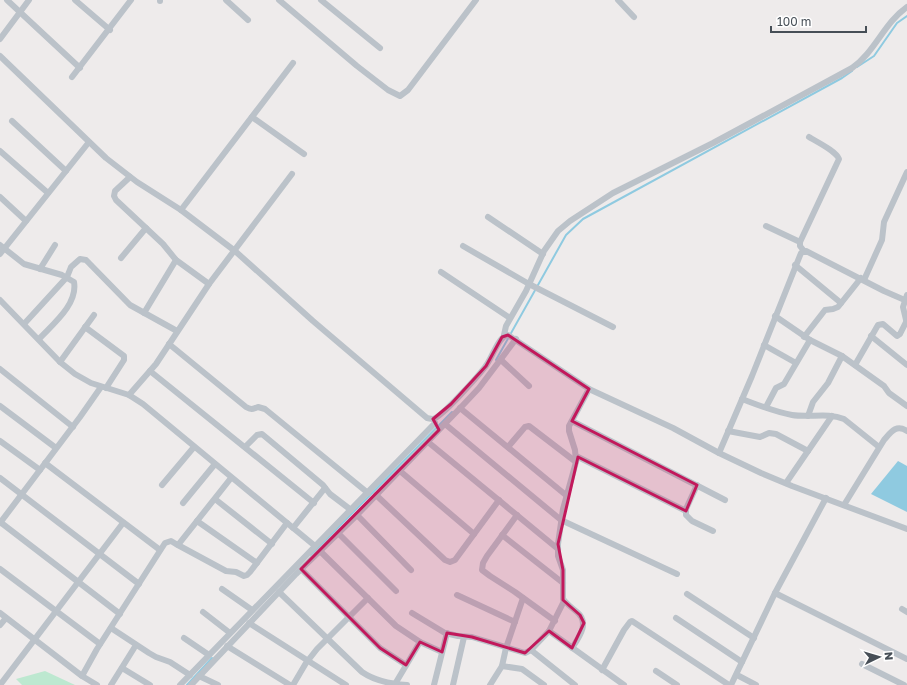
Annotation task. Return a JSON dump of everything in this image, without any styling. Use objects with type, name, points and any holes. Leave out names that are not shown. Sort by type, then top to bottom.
[{"type":"street","points":[[7,0],[80,68]]},
{"type":"street","points":[[0,39],[29,0]]},
{"type":"street","points":[[75,0],[110,30]]},
{"type":"street","points":[[72,77],[110,30],[131,0]]},
{"type":"street","points":[[226,0],[248,20]]},
{"type":"street","points":[[279,0],[357,66],[388,90],[400,96],[408,90],[476,0]]},
{"type":"street","points":[[287,6],[291,0]]},
{"type":"street","points":[[321,0],[380,48]]},
{"type":"street","points":[[618,0],[634,17]]},
{"type":"street","points":[[506,335],[506,326],[510,318],[534,286],[543,254],[558,231],[570,221],[613,193],[713,143],[852,68],[861,60],[892,21],[907,7]]},
{"type":"street","points":[[0,56],[106,158],[130,177],[181,210],[235,251],[420,414],[436,424],[445,424],[562,520],[677,574]]},
{"type":"street","points":[[181,210],[293,63]]},
{"type":"street","points":[[252,117],[304,154]]},
{"type":"street","points":[[12,121],[66,171]]},
{"type":"street","points":[[809,137],[834,153],[839,157],[839,159],[800,242],[800,246],[804,251],[828,261],[884,291],[906,298],[903,307],[906,323],[899,336],[880,324],[878,325],[856,365]]},
{"type":"street","points":[[39,339],[73,299],[74,282],[67,277],[24,264],[1,249],[26,221],[89,142]]},
{"type":"street","points":[[0,150],[48,193]]},
{"type":"street","points":[[804,336],[825,310],[836,308],[863,279],[882,240],[884,222],[907,172]]},
{"type":"street","points":[[129,395],[150,371],[209,284],[292,174]]},
{"type":"street","points":[[130,177],[114,191],[114,196],[163,244],[176,260],[209,284]]},
{"type":"street","points":[[0,197],[26,221]]},
{"type":"street","points":[[488,217],[543,254]]},
{"type":"street","points":[[766,226],[800,242]]},
{"type":"street","points":[[122,258],[146,228]]},
{"type":"street","points":[[40,269],[55,245]]},
{"type":"street","points":[[463,246],[534,286],[613,327]]},
{"type":"street","points":[[719,453],[764,345],[799,255],[804,251]]},
{"type":"street","points":[[24,324],[67,277],[71,267],[80,259],[86,260],[130,305],[177,331]]},
{"type":"street","points":[[144,313],[176,260]]},
{"type":"street","points":[[795,265],[841,303]]},
{"type":"street","points":[[441,272],[510,318]]},
{"type":"street","points":[[0,300],[60,362],[75,374],[91,383],[129,395],[143,404],[318,549],[396,626],[420,642],[442,652]]},
{"type":"street","points":[[60,362],[94,314]]},
{"type":"street","points":[[775,316],[810,340],[831,350],[856,365],[907,406]]},
{"type":"street","points":[[85,327],[124,356],[124,360],[0,522],[120,614]]},
{"type":"street","points":[[180,685],[252,610],[318,549],[338,533],[428,442],[438,416],[486,366],[502,337],[506,335]]},
{"type":"street","points":[[506,335],[515,339],[589,389],[673,428],[760,473],[907,528]]},
{"type":"street","points":[[871,336],[907,365]]},
{"type":"street","points":[[445,424],[479,388],[515,339]]},
{"type":"street","points":[[766,407],[776,388],[784,384],[810,340]]},
{"type":"street","points":[[169,344],[246,407],[250,409],[258,407],[265,409],[368,493]]},
{"type":"street","points":[[764,345],[796,363]]},
{"type":"street","points":[[808,416],[813,402],[828,383],[842,356]]},
{"type":"street","points":[[501,360],[529,386]]},
{"type":"street","points":[[0,369],[73,427]]},
{"type":"street","points":[[150,371],[314,503]]},
{"type":"street","points":[[572,648],[580,636],[584,623],[580,615],[564,601],[562,595],[563,568],[559,560],[558,549],[562,520],[576,459],[569,431],[572,421],[589,389]]},
{"type":"street","points":[[742,399],[789,414],[832,416],[844,419],[880,447]]},
{"type":"street","points":[[0,406],[56,448]]},
{"type":"street","points":[[460,408],[567,496]]},
{"type":"street","points":[[786,483],[832,416]]},
{"type":"street","points":[[572,421],[725,500]]},
{"type":"street","points":[[190,685],[280,592],[351,510],[436,424]]},
{"type":"street","points":[[508,448],[525,427],[529,426],[576,459],[686,511]]},
{"type":"street","points":[[844,505],[884,440],[893,430],[898,428],[906,429]]},
{"type":"street","points":[[728,431],[760,437],[769,432],[776,434],[808,451]]},
{"type":"street","points":[[245,447],[257,435],[262,434],[351,510]]},
{"type":"street","points":[[0,441],[40,470]]},
{"type":"street","points":[[428,442],[558,549]]},
{"type":"street","points":[[162,485],[194,447]]},
{"type":"street","points":[[45,463],[160,550]]},
{"type":"street","points":[[183,503],[215,464]]},
{"type":"street","points":[[400,471],[474,534]]},
{"type":"street","points":[[0,478],[139,584]]},
{"type":"street","points":[[178,545],[231,478]]},
{"type":"street","points":[[697,486],[686,511],[686,515],[690,520],[713,531]]},
{"type":"street","points":[[293,528],[325,488]]},
{"type":"street","points":[[376,495],[448,562],[453,562],[455,560],[499,500]]},
{"type":"street","points":[[602,670],[624,630],[632,621],[730,685],[775,593],[826,498]]},
{"type":"street","points":[[215,499],[272,544]]},
{"type":"street","points":[[356,515],[411,570]]},
{"type":"street","points":[[517,515],[483,563],[482,570],[555,620]]},
{"type":"street","points":[[197,521],[257,563]]},
{"type":"street","points":[[0,685],[123,523]]},
{"type":"street","points":[[82,676],[100,644],[165,543],[168,541],[178,545],[226,571],[236,572],[244,576],[247,575],[257,563],[287,523]]},
{"type":"street","points":[[338,533],[396,591]]},
{"type":"street","points":[[502,535],[563,583]]},
{"type":"street","points":[[0,569],[100,644]]},
{"type":"street","points":[[301,569],[380,648],[406,665]]},
{"type":"street","points":[[222,589],[252,610]]},
{"type":"street","points":[[280,592],[362,672],[374,678],[395,684],[407,685]]},
{"type":"street","points":[[775,593],[907,659]]},
{"type":"street","points":[[457,594],[515,622]]},
{"type":"street","points":[[687,594],[754,638]]},
{"type":"street","points":[[293,685],[308,661],[327,638],[368,598]]},
{"type":"street","points":[[493,684],[502,666],[506,648],[524,598]]},
{"type":"street","points":[[412,613],[437,629],[447,633],[464,637],[472,637],[525,653],[531,650],[549,631],[564,601]]},
{"type":"street","points":[[203,612],[230,633]]},
{"type":"street","points":[[0,613],[82,676],[97,685]]},
{"type":"street","points":[[0,625],[6,618]]},
{"type":"street","points":[[676,618],[742,662]]},
{"type":"street","points":[[249,623],[346,685]]},
{"type":"street","points":[[111,628],[156,657],[170,662],[190,675]]},
{"type":"street","points":[[549,631],[624,685]]},
{"type":"street","points":[[434,685],[447,633]]},
{"type":"street","points":[[453,685],[464,637]]},
{"type":"street","points":[[184,638],[209,655]]},
{"type":"street","points":[[395,684],[420,642]]},
{"type":"street","points":[[111,685],[136,645]]},
{"type":"street","points":[[227,646],[290,685]]},
{"type":"street","points":[[531,650],[575,685]]},
{"type":"street","points":[[862,664],[904,685]]},
{"type":"street","points":[[502,666],[522,670],[544,685]]},
{"type":"street","points":[[122,668],[150,685]]},
{"type":"street","points":[[656,671],[677,685]]},
{"type":"street","points":[[736,675],[756,685]]},
{"type":"street","points":[[199,676],[218,685]]},
{"type":"highlighted area","points":[[508,335],[589,389],[572,421],[697,485],[686,511],[578,457],[558,544],[563,570],[563,600],[580,615],[584,623],[572,648],[549,631],[525,653],[472,637],[447,633],[442,652],[420,642],[406,665],[380,648],[301,569],[439,430],[433,419],[451,404],[486,366],[502,337]]},
{"type":"green space","points":[[45,671],[75,685],[22,685],[16,679]]},
{"type":"water","points":[[898,461],[907,466],[907,512],[871,494]]},
{"type":"waterway","points":[[857,67],[874,56],[897,23],[907,16]]},
{"type":"waterway","points":[[496,360],[566,235],[583,219],[842,78],[852,71]]},
{"type":"waterway","points":[[311,555],[452,412]]},
{"type":"waterway","points":[[187,685],[212,658]]}]
